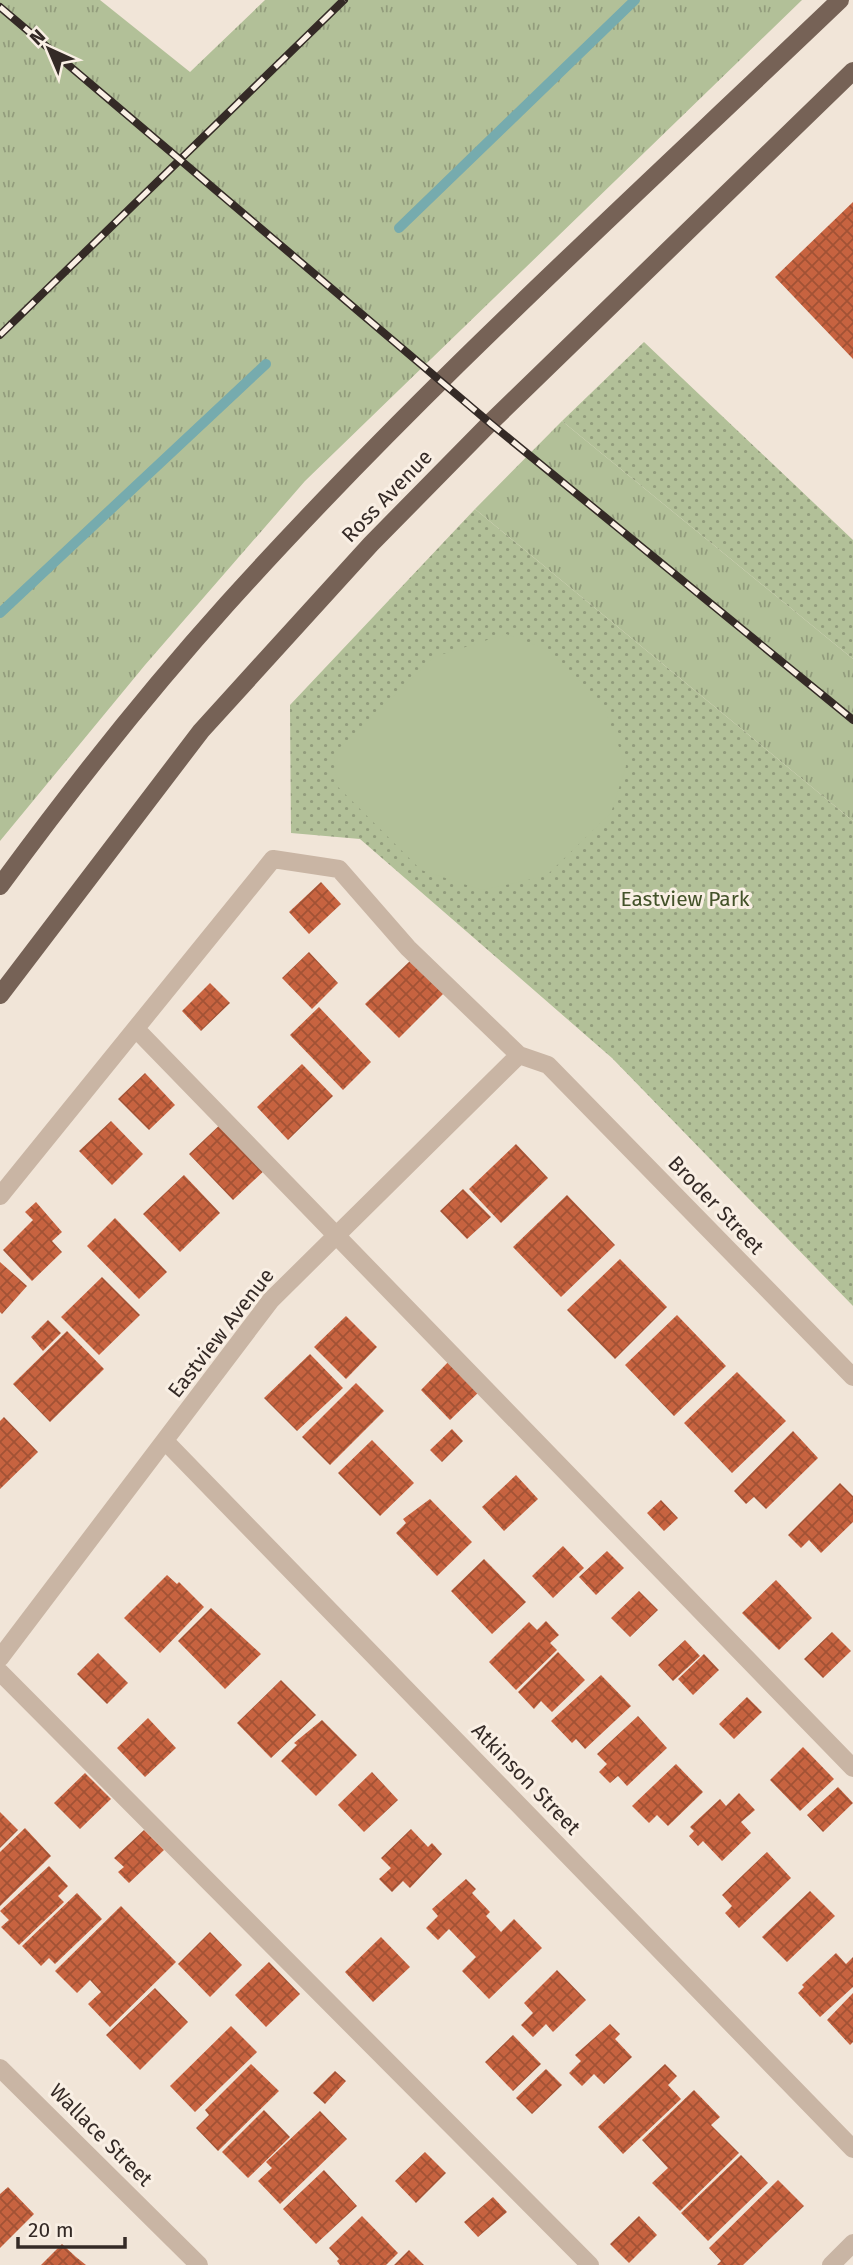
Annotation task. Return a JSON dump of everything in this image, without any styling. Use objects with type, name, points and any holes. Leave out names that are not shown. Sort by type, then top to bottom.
[{"type":"main road","name":"Ross Avenue","points":[[0,886],[59,806],[235,595],[442,382],[840,0]]},
{"type":"main road","name":"Ross Avenue","points":[[0,995],[201,731],[371,544],[490,423],[853,71]]},
{"type":"street","points":[[0,1196],[273,859],[338,869],[408,947],[519,1055]]},
{"type":"street","points":[[136,1029],[853,1768]]},
{"type":"street","name":"Broder Street","points":[[519,1055],[548,1065],[853,1377]]},
{"type":"street","name":"Eastview Avenue","points":[[0,1658],[271,1300],[519,1055]]},
{"type":"street","name":"Atkinson Street","points":[[166,1442],[853,2149]]},
{"type":"street","points":[[0,1672],[590,2265]]},
{"type":"street","name":"Wallace Street","points":[[0,2068],[199,2265]]},
{"type":"street","points":[[831,2265],[853,2243]]},
{"type":"green space","points":[[0,0],[100,0],[190,72],[265,0],[802,0],[305,481],[145,665],[0,841]]},
{"type":"green space","points":[[644,342],[853,540],[853,659],[562,421]]},
{"type":"green space","points":[[562,421],[853,659],[853,821],[475,509]]},
{"type":"green space","name":"Eastview Park","points":[[475,509],[853,821],[853,1306],[612,1058],[360,839],[291,833],[290,705]]},
{"type":"green space","points":[[506,634],[548,650],[603,704],[626,766],[611,813],[546,876],[482,890],[421,870],[337,786],[334,753],[434,657]]},
{"type":"building","points":[[853,202],[853,359],[775,277]]},
{"type":"building","points":[[321,882],[341,904],[309,934],[289,912]]},
{"type":"building","points":[[309,952],[338,983],[312,1009],[282,978]]},
{"type":"building","points":[[411,960],[444,993],[399,1038],[365,1004]]},
{"type":"building","points":[[210,983],[230,1003],[201,1031],[182,1011]]},
{"type":"building","points":[[319,1007],[371,1062],[343,1090],[290,1035]]},
{"type":"building","points":[[302,1064],[333,1096],[288,1140],[257,1107]]},
{"type":"building","points":[[145,1073],[175,1105],[149,1130],[118,1099]]},
{"type":"building","points":[[111,1121],[143,1154],[112,1185],[79,1151]]},
{"type":"building","points":[[224,1121],[268,1167],[233,1200],[189,1154]]},
{"type":"building","points":[[516,1144],[548,1178],[501,1223],[469,1189]]},
{"type":"building","points":[[184,1175],[220,1213],[180,1252],[143,1214]]},
{"type":"building","points":[[463,1189],[491,1217],[467,1239],[440,1211]]},
{"type":"building","points":[[567,1195],[615,1245],[561,1297],[513,1247]]},
{"type":"building","points":[[36,1202],[62,1232],[52,1241],[62,1252],[32,1281],[3,1250],[33,1220],[25,1212]]},
{"type":"building","points":[[115,1218],[167,1272],[139,1299],[87,1246]]},
{"type":"building","points":[[620,1259],[667,1307],[615,1359],[567,1310]]},
{"type":"building","points":[[0,1262],[27,1286],[2,1314],[0,1312]]},
{"type":"building","points":[[102,1277],[140,1315],[99,1355],[61,1317]]},
{"type":"building","points":[[677,1315],[726,1366],[674,1416],[625,1365]]},
{"type":"building","points":[[346,1316],[377,1347],[346,1379],[314,1347]]},
{"type":"building","points":[[48,1320],[61,1333],[43,1351],[31,1337]]},
{"type":"building","points":[[67,1331],[104,1369],[50,1422],[13,1384]]},
{"type":"building","points":[[310,1354],[343,1388],[297,1431],[264,1398]]},
{"type":"building","points":[[452,1358],[482,1389],[450,1420],[421,1390]]},
{"type":"building","points":[[737,1372],[786,1421],[732,1473],[684,1423]]},
{"type":"building","points":[[356,1383],[384,1411],[330,1465],[302,1437]]},
{"type":"building","points":[[4,1417],[38,1452],[0,1489],[0,1421]]},
{"type":"building","points":[[452,1429],[463,1441],[442,1462],[430,1450]]},
{"type":"building","points":[[793,1431],[818,1458],[766,1509],[754,1497],[746,1504],[734,1491]]},
{"type":"building","points":[[372,1440],[414,1483],[380,1516],[338,1473]]},
{"type":"building","points":[[516,1475],[538,1499],[504,1531],[482,1507]]},
{"type":"building","points":[[840,1483],[853,1496],[853,1522],[821,1553],[809,1540],[801,1548],[788,1535]]},
{"type":"building","points":[[430,1499],[472,1542],[437,1576],[396,1533],[406,1523],[403,1519]]},
{"type":"building","points":[[661,1500],[678,1518],[664,1531],[647,1513]]},
{"type":"building","points":[[563,1546],[584,1568],[553,1598],[532,1576]]},
{"type":"building","points":[[607,1551],[624,1568],[596,1595],[579,1577]]},
{"type":"building","points":[[484,1559],[526,1602],[492,1634],[451,1591]]},
{"type":"building","points":[[167,1575],[177,1584],[179,1582],[204,1607],[160,1653],[124,1618]]},
{"type":"building","points":[[776,1580],[812,1618],[779,1650],[742,1613]]},
{"type":"building","points":[[639,1591],[658,1610],[630,1637],[611,1618]]},
{"type":"building","points":[[211,1608],[261,1654],[225,1689],[178,1641]]},
{"type":"building","points":[[546,1621],[559,1635],[550,1643],[557,1650],[516,1690],[489,1662],[529,1622],[537,1630]]},
{"type":"building","points":[[832,1632],[851,1651],[823,1678],[804,1659]]},
{"type":"building","points":[[685,1640],[700,1656],[673,1681],[658,1665]]},
{"type":"building","points":[[558,1652],[585,1680],[552,1712],[541,1701],[534,1709],[518,1692]]},
{"type":"building","points":[[98,1653],[128,1683],[107,1704],[77,1674]]},
{"type":"building","points":[[704,1654],[719,1670],[693,1695],[678,1679]]},
{"type":"building","points":[[601,1675],[631,1706],[585,1749],[576,1739],[572,1743],[551,1721]]},
{"type":"building","points":[[281,1680],[316,1715],[271,1758],[237,1723]]},
{"type":"building","points":[[747,1697],[762,1712],[734,1739],[719,1724]]},
{"type":"building","points":[[638,1716],[667,1748],[627,1786],[618,1776],[610,1783],[599,1772],[607,1764],[597,1754]]},
{"type":"building","points":[[148,1718],[176,1748],[145,1777],[117,1748]]},
{"type":"building","points":[[322,1720],[357,1755],[316,1796],[281,1761],[297,1745],[294,1743]]},
{"type":"building","points":[[803,1747],[834,1779],[800,1811],[770,1780]]},
{"type":"building","points":[[676,1764],[703,1792],[668,1826],[657,1815],[649,1823],[632,1806]]},
{"type":"building","points":[[372,1772],[398,1800],[364,1832],[338,1805]]},
{"type":"building","points":[[85,1773],[111,1799],[80,1829],[54,1803]]},
{"type":"building","points":[[838,1787],[853,1803],[823,1832],[807,1815]]},
{"type":"building","points":[[739,1793],[755,1810],[741,1822],[751,1833],[722,1861],[703,1841],[698,1846],[689,1836],[694,1831],[690,1827],[720,1799],[726,1806]]},
{"type":"building","points":[[0,1812],[18,1830],[0,1848]]},
{"type":"building","points":[[25,1828],[51,1856],[0,1906],[0,1852]]},
{"type":"building","points":[[411,1829],[428,1847],[432,1843],[442,1854],[410,1888],[403,1881],[392,1892],[379,1879],[391,1868],[381,1858]]},
{"type":"building","points":[[144,1830],[164,1850],[129,1883],[118,1872],[124,1867],[114,1858]]},
{"type":"building","points":[[767,1852],[791,1878],[739,1928],[725,1913],[732,1906],[722,1895]]},
{"type":"building","points":[[49,1866],[68,1886],[58,1896],[64,1902],[19,1945],[1,1927],[9,1920],[0,1911]]},
{"type":"building","points":[[466,1879],[476,1889],[472,1893],[490,1912],[486,1916],[501,1932],[514,1919],[542,1948],[489,1999],[462,1971],[476,1957],[449,1929],[438,1940],[426,1928],[438,1916],[432,1909]]},
{"type":"building","points":[[810,1891],[835,1916],[787,1962],[762,1937]]},
{"type":"building","points":[[77,1893],[102,1919],[55,1964],[49,1958],[41,1966],[22,1946]]},
{"type":"building","points":[[121,1906],[176,1962],[110,2027],[88,2004],[101,1992],[90,1980],[77,1993],[55,1971]]},
{"type":"building","points":[[210,1932],[242,1965],[210,1997],[178,1964]]},
{"type":"building","points":[[381,1937],[410,1967],[373,2002],[345,1972]]},
{"type":"building","points":[[836,1953],[846,1964],[853,1957],[853,1987],[820,2017],[798,1993],[804,1987],[802,1985]]},
{"type":"building","points":[[269,1962],[300,1994],[266,2027],[235,1995]]},
{"type":"building","points":[[557,1970],[586,2000],[553,2032],[546,2024],[533,2037],[521,2025],[533,2013],[524,2003]]},
{"type":"building","points":[[155,1988],[188,2022],[140,2070],[106,2035]]},
{"type":"building","points":[[853,1993],[853,2042],[850,2045],[827,2020]]},
{"type":"building","points":[[610,2024],[620,2034],[615,2039],[632,2057],[604,2084],[594,2074],[582,2086],[569,2073],[581,2061],[575,2055]]},
{"type":"building","points":[[231,2026],[257,2052],[195,2112],[170,2086]]},
{"type":"building","points":[[513,2035],[541,2064],[513,2091],[485,2062]]},
{"type":"building","points":[[251,2064],[279,2091],[218,2151],[196,2128],[209,2115],[205,2110]]},
{"type":"building","points":[[665,2064],[677,2076],[668,2085],[681,2099],[623,2154],[598,2127]]},
{"type":"building","points":[[546,2069],[562,2085],[532,2114],[516,2098]]},
{"type":"building","points":[[335,2071],[346,2081],[325,2104],[313,2093]]},
{"type":"building","points":[[694,2090],[720,2117],[711,2125],[739,2153],[680,2211],[652,2183],[668,2168],[642,2140]]},
{"type":"building","points":[[264,2110],[290,2137],[248,2178],[222,2152]]},
{"type":"building","points":[[320,2111],[347,2139],[280,2204],[258,2181],[272,2168],[266,2162]]},
{"type":"building","points":[[425,2152],[446,2173],[416,2203],[395,2181]]},
{"type":"building","points":[[741,2155],[768,2183],[708,2241],[681,2213]]},
{"type":"building","points":[[324,2170],[357,2206],[316,2244],[283,2209]]},
{"type":"building","points":[[778,2180],[804,2206],[743,2265],[717,2265],[721,2261],[709,2248]]},
{"type":"building","points":[[8,2187],[34,2214],[0,2248],[0,2194]]},
{"type":"building","points":[[493,2197],[507,2212],[478,2237],[464,2222]]},
{"type":"building","points":[[362,2216],[398,2253],[386,2265],[340,2265],[337,2261],[339,2259],[329,2248]]},
{"type":"building","points":[[639,2216],[657,2235],[629,2263],[610,2244]]},
{"type":"building","points":[[62,2244],[76,2257],[86,2265],[41,2265]]},
{"type":"building","points":[[409,2250],[424,2265],[394,2265]]},
{"type":"waterway","points":[[399,228],[635,0]]},
{"type":"waterway","points":[[0,613],[266,364]]},
{"type":"railway","points":[[0,335],[344,0]]},
{"type":"railway","points":[[0,7],[490,423],[853,720]]}]
